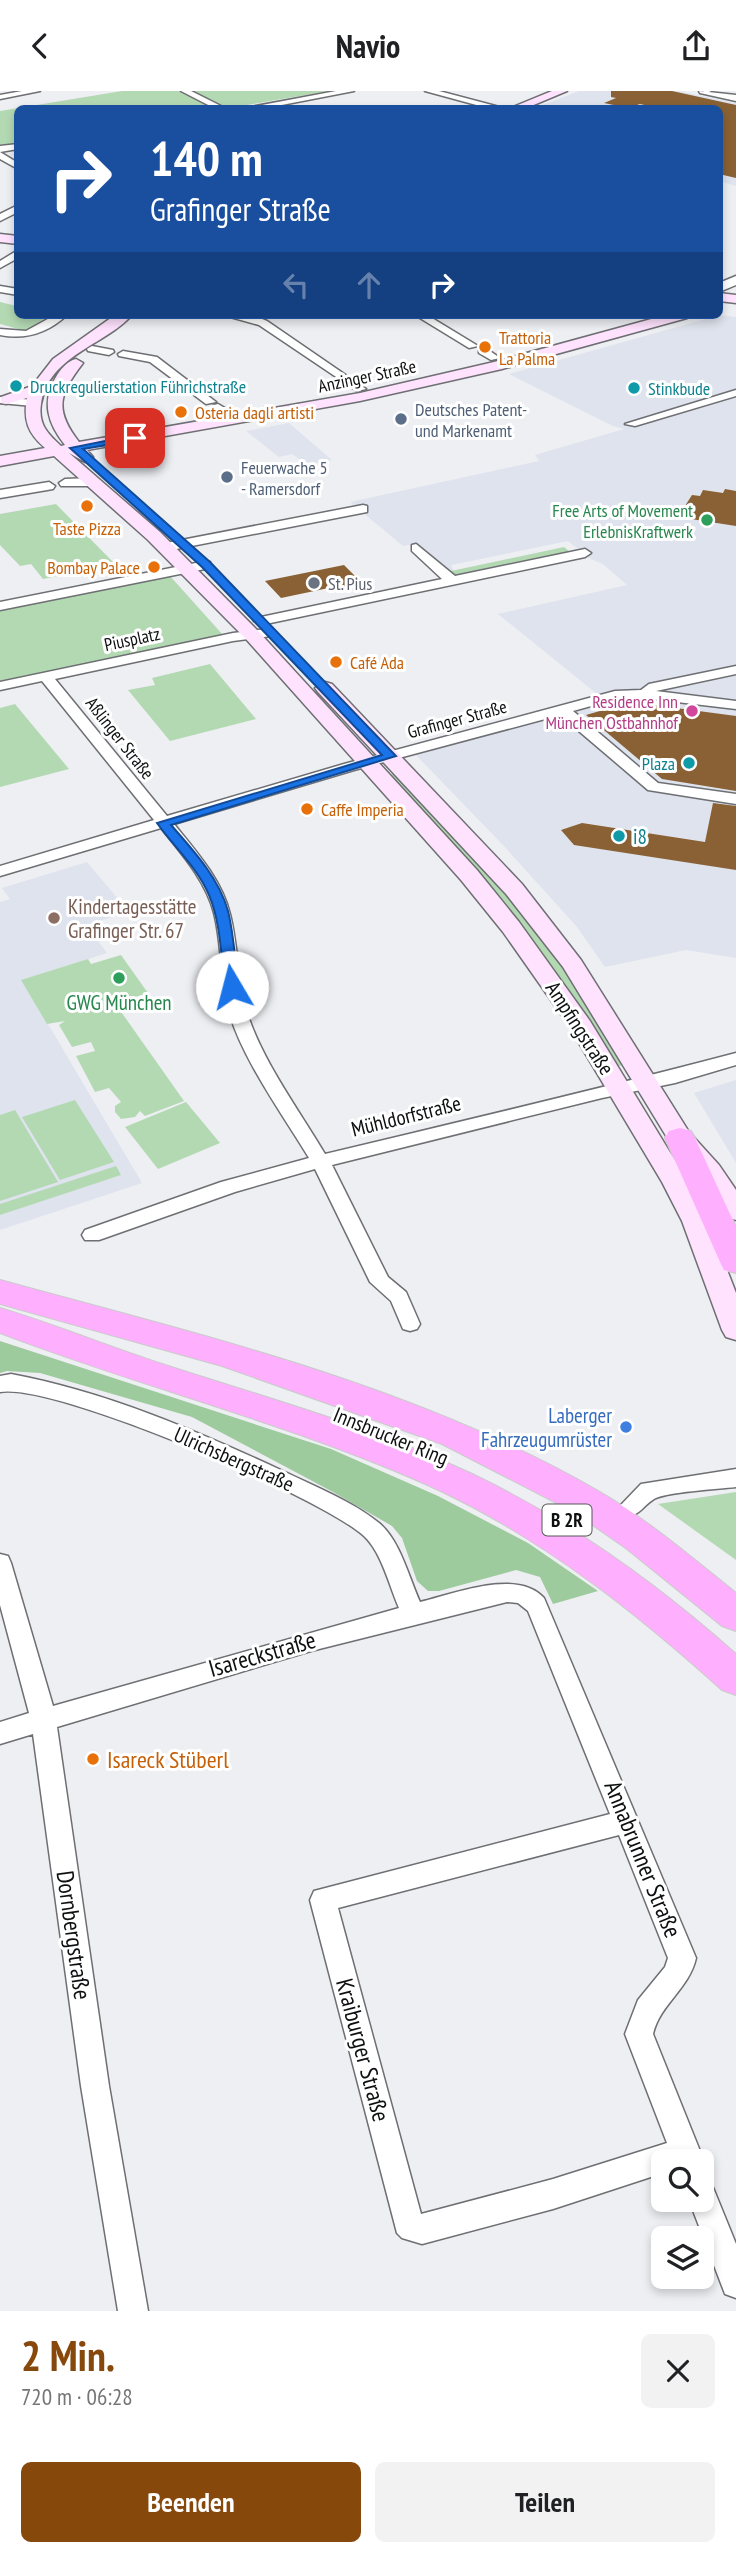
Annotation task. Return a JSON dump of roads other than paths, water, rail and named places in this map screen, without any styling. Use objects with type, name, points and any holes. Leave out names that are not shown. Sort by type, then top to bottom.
[{"type":"highway","points":[[680,1139],[736,1262]]},
{"type":"highway","points":[[4,1306],[90,1303],[198,1329],[318,1366],[470,1426],[579,1478],[639,1499],[736,1586]]},
{"type":"highway","points":[[4,1306],[412,1463],[516,1513],[592,1560],[648,1601],[736,1678]]},
{"type":"highway","name":"Innsbrucker Ring","points":[[4,1306],[229,1355],[381,1406],[454,1434],[587,1502],[640,1538],[736,1615]]},
{"type":"highway","name":"Innsbrucker Ring","points":[[4,1306],[257,1385],[422,1446],[532,1498],[601,1541],[668,1590],[736,1650]]},
{"type":"main road","points":[[511,105],[551,91]]},
{"type":"main road","points":[[524,105],[562,91]]},
{"type":"main road","points":[[725,298],[736,311]]},
{"type":"main road","points":[[119,319],[71,351],[50,370],[34,401],[37,433],[62,446],[184,544],[197,567]]},
{"type":"main road","points":[[136,319],[92,349],[64,377],[53,406],[62,446],[91,482],[166,547],[197,567],[262,629],[379,759]]},
{"type":"main road","name":"Anzinger Straße","points":[[62,446],[219,408],[361,390],[484,352],[632,319]]},
{"type":"main road","name":"Anzinger Straße","points":[[62,446],[269,415],[411,386],[667,319]]},
{"type":"main road","points":[[2,401],[34,401],[53,406]]},
{"type":"main road","points":[[0,453],[62,446]]},
{"type":"main road","points":[[0,461],[62,446]]},
{"type":"main road","name":"Ampfingstraße","points":[[379,759],[506,880],[540,922],[573,965],[680,1139],[710,1171],[736,1211]]},
{"type":"main road","name":"Ampfingstraße","points":[[379,759],[511,927],[578,1021],[695,1221],[736,1330]]},
{"type":"street","points":[[2,96],[36,91]]},
{"type":"street","points":[[185,91],[215,105]]},
{"type":"street","points":[[267,105],[350,91]]},
{"type":"street","points":[[429,91],[489,105]]},
{"type":"street","points":[[706,91],[736,98]]},
{"type":"street","points":[[314,97],[329,104]]},
{"type":"street","points":[[725,298],[736,281]]},
{"type":"street","points":[[0,332],[16,336],[30,335],[56,319]]},
{"type":"street","points":[[254,319],[361,390]]},
{"type":"street","points":[[427,319],[484,352]]},
{"type":"street","points":[[92,349],[108,352]]},
{"type":"street","points":[[123,354],[153,359],[219,408]]},
{"type":"street","points":[[631,424],[736,393]]},
{"type":"street","points":[[2,401],[34,401]]},
{"type":"street","points":[[65,483],[91,482]]},
{"type":"street","points":[[0,495],[49,486]]},
{"type":"street","points":[[166,547],[363,509]]},
{"type":"street","points":[[571,544],[585,553],[446,575],[571,544]]},
{"type":"street","points":[[416,548],[446,575]]},
{"type":"street","points":[[0,606],[197,567]]},
{"type":"street","name":"Piusplatz","points":[[0,687],[262,629],[446,575]]},
{"type":"street","name":"Grafinger Straße","points":[[643,694],[654,687],[736,670]]},
{"type":"street","name":"Aßlinger Straße","points":[[46,677],[163,823]]},
{"type":"street","name":"Grafinger Straße","points":[[0,871],[379,759],[620,694],[643,694],[736,705]]},
{"type":"street","points":[[563,710],[653,787],[736,799]]},
{"type":"street","points":[[163,823],[193,858],[215,894],[222,913],[237,1009],[252,1046],[320,1161],[380,1282],[399,1297],[410,1324]]},
{"type":"street","name":"Mühldorfstraße","points":[[92,1235],[228,1187],[320,1161],[736,1059]]},
{"type":"street","name":"Ulrichsbergstraße","points":[[0,1384],[10,1382],[48,1389],[184,1434],[323,1500],[372,1530],[388,1554],[412,1612]]},
{"type":"street","points":[[639,1499],[736,1478]]},
{"type":"street","name":"Dornbergstraße","points":[[0,1563],[43,1720],[95,2086],[132,2311]]},
{"type":"street","name":"Isareckstraße","points":[[0,1733],[206,1669],[412,1612],[500,1593],[513,1591],[526,1594]]},
{"type":"street","name":"Annabrunner Straße","points":[[526,1594],[540,1610],[682,1958],[673,1980],[652,2003],[643,2018],[639,2034],[684,2149]]},
{"type":"street","name":"Kraiburger Straße","points":[[627,1821],[323,1900],[408,2223],[422,2229],[651,2167]]},
{"type":"street","points":[[709,2212],[736,2283]]},
{"type":"place","name":"Trattoria La Palma","points":[[485,347]]},
{"type":"place","name":"Druckregulierstation Führichstraße","points":[[16,386]]},
{"type":"place","name":"Stinkbude","points":[[634,388]]},
{"type":"place","name":"Osteria dagli artisti","points":[[181,412]]},
{"type":"place","name":"Deutsches Patent- und Markenamt","points":[[401,419]]},
{"type":"place","name":"Feuerwache 5 - Ramersdorf","points":[[227,477]]},
{"type":"place","name":"Taste Pizza","points":[[87,506]]},
{"type":"place","name":"Free Arts of Movement ErlebnisKraftwerk","points":[[707,520]]},
{"type":"place","name":"Bombay Palace","points":[[154,567]]},
{"type":"place","name":"St. Pius","points":[[314,583]]},
{"type":"place","name":"Café Ada","points":[[336,662]]},
{"type":"place","name":"Residence Inn München Ostbahnhof","points":[[692,711]]},
{"type":"place","name":"Plaza","points":[[689,763]]},
{"type":"place","name":"Caffe Imperia","points":[[307,809]]},
{"type":"place","name":"i8","points":[[619,836]]},
{"type":"place","name":"Kindertagesstätte Grafinger Str. 67","points":[[54,918]]},
{"type":"place","name":"GWG München","points":[[119,978]]},
{"type":"place","name":"Laberger Fahrzeugumrüster","points":[[626,1427]]},
{"type":"place","name":"Isareck Stüberl","points":[[93,1759]]}]
